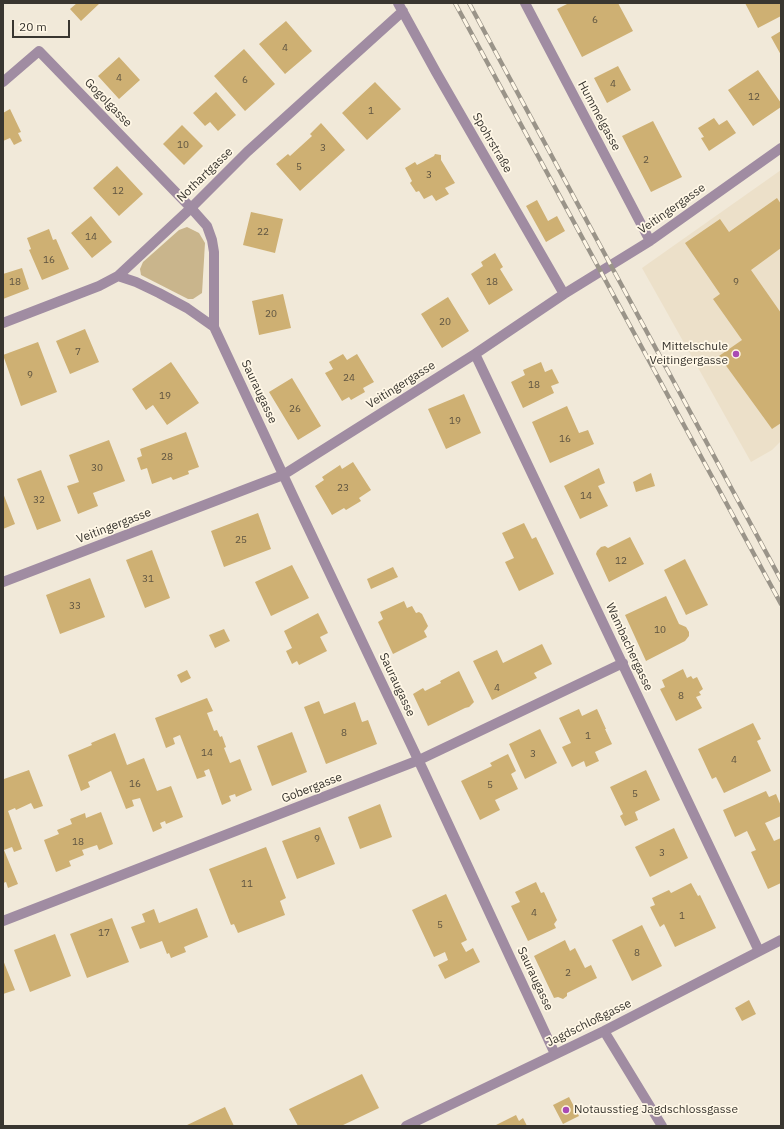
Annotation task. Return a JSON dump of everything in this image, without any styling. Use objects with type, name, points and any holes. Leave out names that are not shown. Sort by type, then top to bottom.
[{"type":"street","name":"Hummelgasse","points":[[525,3],[650,240]]},
{"type":"street","name":"Nothartgasse","points":[[3,323],[99,286],[118,276],[400,7]]},
{"type":"street","name":"Spohrstraße","points":[[400,7],[564,294]]},
{"type":"street","name":"Gogolgasse","points":[[3,82],[38,51],[191,208]]},
{"type":"street","name":"Veitingergasse","points":[[3,582],[283,475],[475,354],[564,294],[650,240],[781,148]]},
{"type":"street","name":"Sauraugasse","points":[[191,208],[207,226],[212,240],[214,252],[214,328],[419,760],[556,1054]]},
{"type":"street","name":"Sauraugasse","points":[[118,276],[136,282],[187,308],[214,328]]},
{"type":"street","name":"Wambachergasse","points":[[475,354],[759,952]]},
{"type":"street","name":"Gobergasse","points":[[3,921],[419,760],[623,663]]},
{"type":"street","name":"Jagdschloßgasse","points":[[406,1126],[421,1123],[781,940]]},
{"type":"street","points":[[604,1031],[662,1126]]},
{"type":"shaded area","name":"Mittelschule Veitingergasse","points":[[781,170],[781,441],[772,450],[751,462],[642,268]]},
{"type":"shaded area","points":[[187,227],[199,233],[205,243],[202,293],[193,299],[188,299],[141,275],[140,269],[143,262],[179,230]]},
{"type":"building","points":[[77,3],[100,3],[81,21],[70,9]]},
{"type":"building","points":[[569,3],[618,3],[633,31],[582,57],[557,9]]},
{"type":"building","points":[[745,3],[781,3],[781,16],[758,28]]},
{"type":"building","points":[[286,21],[312,51],[285,74],[259,44]]},
{"type":"building","points":[[781,31],[781,55],[771,37]]},
{"type":"building","points":[[244,49],[275,84],[245,111],[214,76]]},
{"type":"building","points":[[119,57],[140,80],[119,99],[98,76]]},
{"type":"building","points":[[618,66],[631,90],[607,103],[594,78]]},
{"type":"building","points":[[758,70],[781,103],[781,107],[753,126],[728,90]]},
{"type":"building","points":[[375,82],[401,109],[367,140],[342,113]]},
{"type":"building","points":[[216,92],[236,115],[218,131],[210,122],[205,126],[193,113]]},
{"type":"building","points":[[10,109],[21,132],[18,133],[22,141],[14,145],[10,138],[3,141],[3,113]]},
{"type":"building","points":[[714,118],[719,125],[727,120],[736,133],[709,151],[701,138],[704,137],[698,128]]},
{"type":"building","points":[[653,121],[682,177],[651,192],[622,136]]},
{"type":"building","points":[[321,123],[345,150],[300,191],[276,164],[288,154],[290,156],[312,136],[310,134]]},
{"type":"building","points":[[182,125],[203,146],[184,165],[163,144]]},
{"type":"building","points":[[435,154],[441,155],[441,160],[455,183],[445,188],[449,194],[436,201],[432,195],[424,199],[419,191],[416,192],[410,183],[412,181],[405,168],[415,162],[417,165]]},
{"type":"building","points":[[117,166],[143,194],[119,216],[93,188]]},
{"type":"building","points":[[777,198],[781,204],[781,248],[751,270],[781,313],[781,423],[772,429],[719,356],[742,340],[713,299],[720,294],[685,243],[720,219],[729,232]]},
{"type":"building","points":[[537,200],[548,221],[557,216],[565,231],[546,242],[526,206]]},
{"type":"building","points":[[251,212],[283,219],[275,253],[243,245]]},
{"type":"building","points":[[91,216],[112,242],[92,258],[71,233]]},
{"type":"building","points":[[49,229],[53,240],[56,239],[69,269],[42,280],[29,250],[31,249],[27,238]]},
{"type":"building","points":[[495,253],[503,267],[500,269],[513,290],[489,305],[471,274],[483,266],[481,262]]},
{"type":"building","points":[[22,268],[29,289],[3,299],[3,274]]},
{"type":"building","points":[[283,294],[291,328],[259,335],[252,301]]},
{"type":"building","points":[[448,297],[469,331],[442,348],[421,314]]},
{"type":"building","points":[[85,329],[99,362],[70,374],[56,341]]},
{"type":"building","points":[[38,342],[57,392],[21,406],[3,355]]},
{"type":"building","points":[[343,354],[347,360],[357,354],[374,382],[363,388],[365,392],[351,400],[349,397],[342,401],[325,373],[333,369],[329,362]]},
{"type":"building","points":[[171,362],[199,403],[167,425],[153,405],[146,410],[132,389]]},
{"type":"building","points":[[541,362],[545,372],[552,369],[559,383],[551,386],[554,393],[523,408],[511,382],[525,375],[523,370]]},
{"type":"building","points":[[292,378],[321,426],[298,440],[269,392]]},
{"type":"building","points":[[464,394],[481,433],[446,449],[428,409]]},
{"type":"building","points":[[567,406],[579,433],[588,430],[594,444],[550,463],[532,422]]},
{"type":"building","points":[[186,432],[199,467],[188,471],[189,474],[173,480],[171,477],[152,484],[147,468],[141,470],[137,458],[142,456],[140,449]]},
{"type":"building","points":[[109,440],[125,481],[93,493],[98,506],[78,514],[67,486],[79,482],[69,455]]},
{"type":"building","points":[[353,462],[371,490],[359,498],[361,501],[346,510],[344,508],[332,515],[315,486],[324,480],[322,477],[340,465],[342,469]]},
{"type":"building","points":[[599,468],[605,483],[598,486],[608,506],[580,519],[564,486]]},
{"type":"building","points":[[41,470],[61,521],[37,530],[17,479]]},
{"type":"building","points":[[651,473],[655,486],[636,492],[633,482]]},
{"type":"building","points":[[3,493],[15,524],[3,529]]},
{"type":"building","points":[[258,513],[271,549],[224,567],[211,531]]},
{"type":"building","points":[[524,523],[532,539],[536,537],[554,574],[519,591],[505,562],[514,558],[502,533]]},
{"type":"building","points":[[630,537],[644,564],[609,582],[596,554],[597,551],[601,547],[605,546],[608,548]]},
{"type":"building","points":[[152,550],[170,598],[145,608],[126,560]]},
{"type":"building","points":[[685,559],[708,605],[686,615],[664,570]]},
{"type":"building","points":[[292,565],[309,598],[271,616],[255,582]]},
{"type":"building","points":[[393,567],[398,577],[371,589],[367,579]]},
{"type":"building","points":[[90,578],[105,617],[60,634],[46,595]]},
{"type":"building","points":[[666,596],[679,624],[686,627],[689,632],[689,636],[685,641],[646,661],[625,615]]},
{"type":"building","points":[[404,601],[407,608],[412,606],[416,613],[419,612],[422,614],[428,626],[424,631],[427,637],[393,654],[378,622],[383,619],[380,612]]},
{"type":"building","points":[[318,613],[328,633],[320,637],[327,651],[299,665],[297,661],[292,664],[286,651],[292,648],[284,631]]},
{"type":"building","points":[[224,629],[230,641],[215,648],[209,635]]},
{"type":"building","points":[[542,644],[552,664],[534,673],[537,678],[492,700],[473,661],[497,650],[503,663]]},
{"type":"building","points":[[683,669],[687,678],[691,676],[693,679],[697,677],[703,689],[699,692],[701,695],[696,697],[702,708],[676,721],[660,689],[665,687],[662,680]]},
{"type":"building","points":[[187,670],[191,678],[181,683],[177,675]]},
{"type":"building","points":[[459,671],[474,702],[469,707],[428,726],[413,694],[423,688],[425,691],[441,683],[440,681]]},
{"type":"building","points":[[207,698],[213,711],[207,713],[214,731],[217,730],[220,737],[222,736],[226,747],[224,748],[230,763],[240,759],[252,790],[236,797],[235,794],[229,796],[231,801],[222,805],[209,769],[204,771],[206,776],[197,779],[180,735],[173,738],[175,744],[166,748],[155,718]]},
{"type":"building","points":[[319,701],[324,714],[355,702],[362,722],[368,720],[377,744],[326,764],[304,707]]},
{"type":"building","points":[[579,709],[582,716],[597,709],[612,744],[595,752],[599,761],[586,767],[584,761],[572,767],[562,747],[571,743],[559,718]]},
{"type":"building","points":[[753,723],[761,739],[757,741],[771,771],[724,793],[716,777],[712,779],[698,749]]},
{"type":"building","points":[[540,729],[557,763],[525,779],[509,744]]},
{"type":"building","points":[[292,732],[307,772],[272,786],[257,746]]},
{"type":"building","points":[[115,733],[127,765],[144,758],[157,791],[171,786],[183,817],[166,824],[165,821],[160,823],[162,828],[153,832],[140,798],[132,800],[134,806],[126,809],[111,771],[88,782],[90,787],[81,791],[68,755]]},
{"type":"building","points":[[508,754],[516,771],[511,774],[518,789],[495,800],[500,810],[480,820],[461,781],[492,766],[490,763]]},
{"type":"building","points":[[29,770],[43,806],[34,809],[31,803],[16,810],[15,808],[8,811],[22,849],[14,852],[12,847],[4,850],[18,884],[8,888],[6,882],[3,883],[3,777],[4,779]]},
{"type":"building","points":[[646,770],[660,800],[635,812],[638,820],[625,826],[620,816],[623,814],[610,787]]},
{"type":"building","points":[[766,791],[769,797],[776,794],[781,806],[781,816],[765,823],[774,841],[781,838],[781,883],[768,889],[751,852],[756,850],[747,831],[735,837],[723,810]]},
{"type":"building","points":[[380,804],[392,837],[360,849],[348,817]]},
{"type":"building","points":[[101,812],[113,844],[99,850],[97,845],[82,850],[84,855],[69,861],[71,866],[56,872],[44,840],[59,834],[57,830],[72,824],[70,819],[85,813],[86,818]]},
{"type":"building","points":[[320,827],[335,864],[297,879],[282,841]]},
{"type":"building","points":[[674,828],[688,858],[650,877],[635,847]]},
{"type":"building","points":[[266,847],[286,898],[280,901],[285,915],[238,933],[234,924],[231,925],[209,869]]},
{"type":"building","points":[[536,882],[541,893],[544,892],[557,920],[554,924],[556,928],[528,941],[511,906],[520,902],[515,892]]},
{"type":"building","points":[[691,883],[698,896],[700,895],[716,928],[675,947],[664,924],[660,927],[650,907],[655,905],[652,898],[669,890],[671,893]]},
{"type":"building","points":[[446,894],[467,940],[461,943],[466,952],[473,948],[480,962],[445,979],[438,965],[448,960],[445,952],[434,957],[412,910]]},
{"type":"building","points":[[197,908],[208,937],[184,947],[186,952],[171,958],[169,953],[167,954],[162,941],[140,949],[131,927],[145,922],[142,914],[154,909],[159,923]]},
{"type":"building","points":[[112,918],[129,962],[87,978],[70,934]]},
{"type":"building","points":[[642,925],[662,966],[632,981],[612,940]]},
{"type":"building","points":[[55,934],[71,976],[30,992],[14,950]]},
{"type":"building","points":[[565,940],[570,951],[575,948],[585,968],[591,965],[597,978],[567,993],[567,996],[563,999],[558,997],[554,998],[534,956]]},
{"type":"building","points":[[3,960],[15,990],[3,994]]},
{"type":"building","points":[[749,1000],[756,1014],[742,1021],[735,1008]]},
{"type":"building","points":[[362,1074],[379,1108],[341,1126],[298,1126],[289,1109]]},
{"type":"building","name":"Notausstieg Jagdschlossgasse","points":[[569,1097],[579,1116],[563,1124],[553,1105]]},
{"type":"building","points":[[225,1107],[234,1126],[185,1126]]},
{"type":"building","points":[[516,1115],[519,1121],[523,1118],[527,1126],[494,1126]]},
{"type":"railway","points":[[455,3],[781,604]]},
{"type":"railway","points":[[469,3],[781,580]]},
{"type":"place","name":"Mittelschule Veitingergasse","points":[[736,354]]},
{"type":"place","name":"Notausstieg Jagdschlossgasse","points":[[566,1110]]}]
